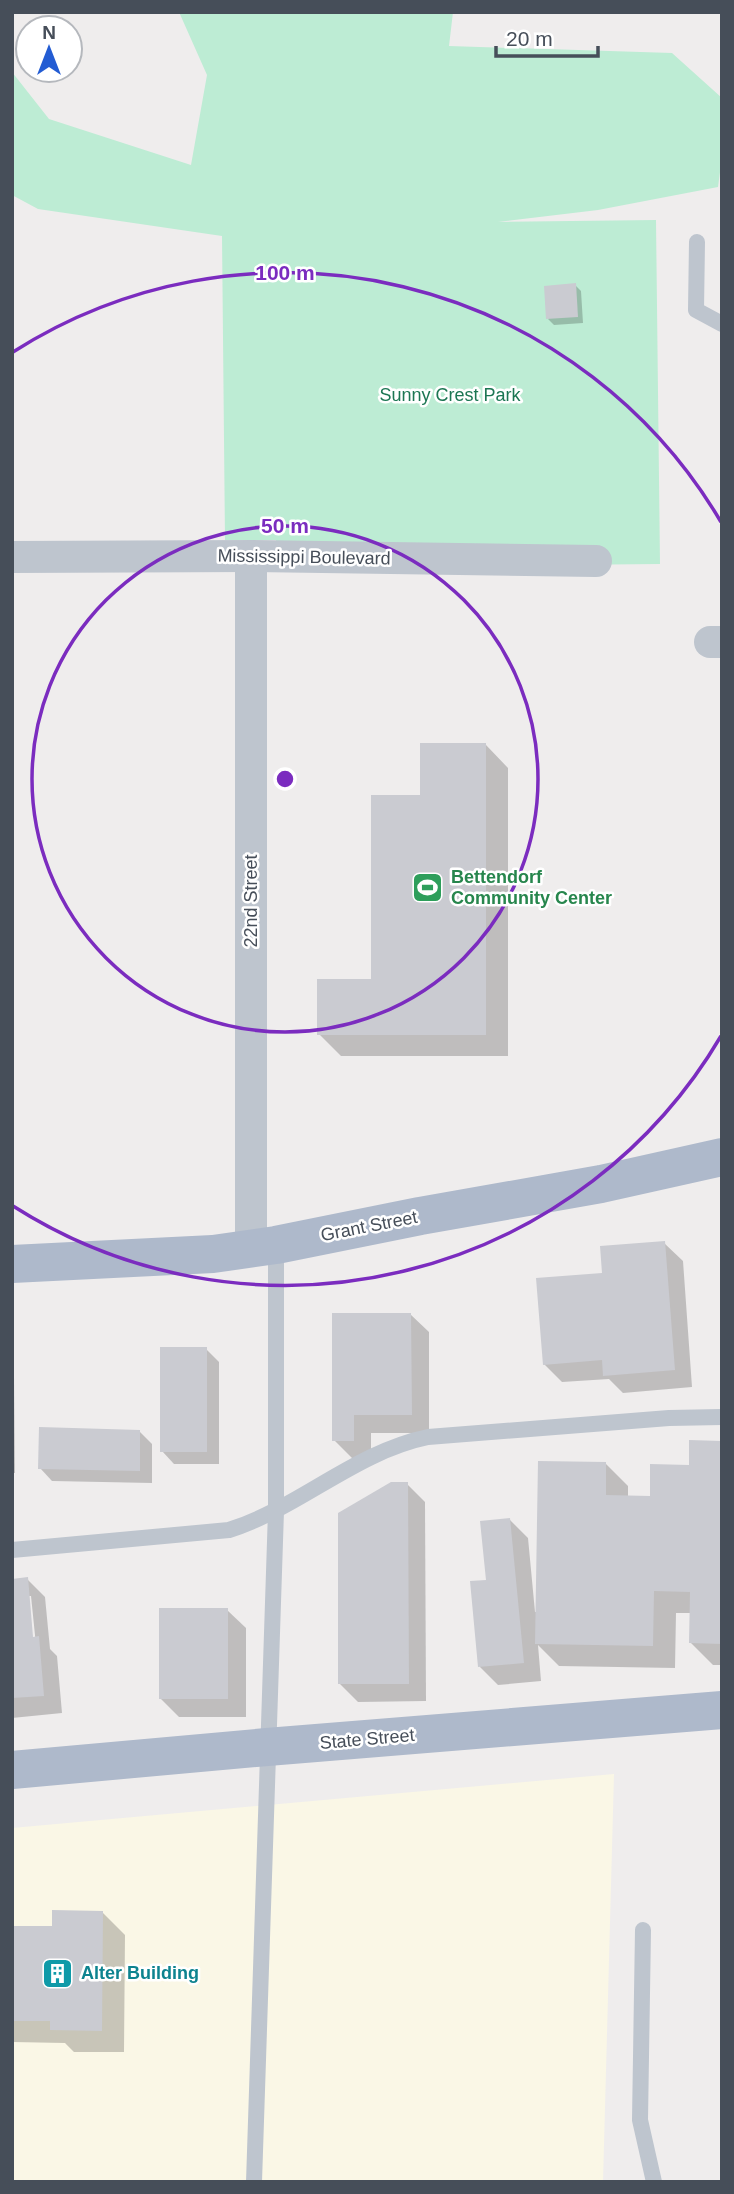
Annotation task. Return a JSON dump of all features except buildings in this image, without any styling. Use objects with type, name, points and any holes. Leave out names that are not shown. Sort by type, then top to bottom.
[{"type":"main road","name":"Grant Street","points":[[12,1264],[213,1254],[601,1184],[722,1157]]},
{"type":"main road","name":"State Street","points":[[12,1770],[722,1710]]},
{"type":"street","name":"Mississippi Boulevard","points":[[12,557],[251,556],[596,561]]},
{"type":"street","name":"22nd Street","points":[[251,556],[263,1246]]},
{"type":"lane","points":[[697,242],[696,310],[722,324]]},
{"type":"lane","points":[[254,2182],[276,1511],[263,1246]]},
{"type":"lane","points":[[12,1550],[229,1530],[276,1511],[378,1453],[405,1442],[428,1437],[669,1418],[722,1417]]},
{"type":"lane","points":[[643,1930],[640,2120],[654,2182]]},
{"type":"shaded area","points":[[614,1774],[603,2182],[12,2182],[12,1828]]},
{"type":"green space","name":"Sunny Crest Park","points":[[179,12],[453,12],[449,46],[672,53],[722,98],[722,157],[718,187],[598,210],[498,222],[656,220],[660,564],[277,568],[276,540],[225,540],[222,236],[38,209],[12,195],[12,72],[14,84],[21,84],[49,119],[191,165],[207,75]]},
{"type":"place","name":"Bettendorf Community Center","points":[[428,887]]},
{"type":"place","name":"Alter Building","points":[[58,1973]]}]
